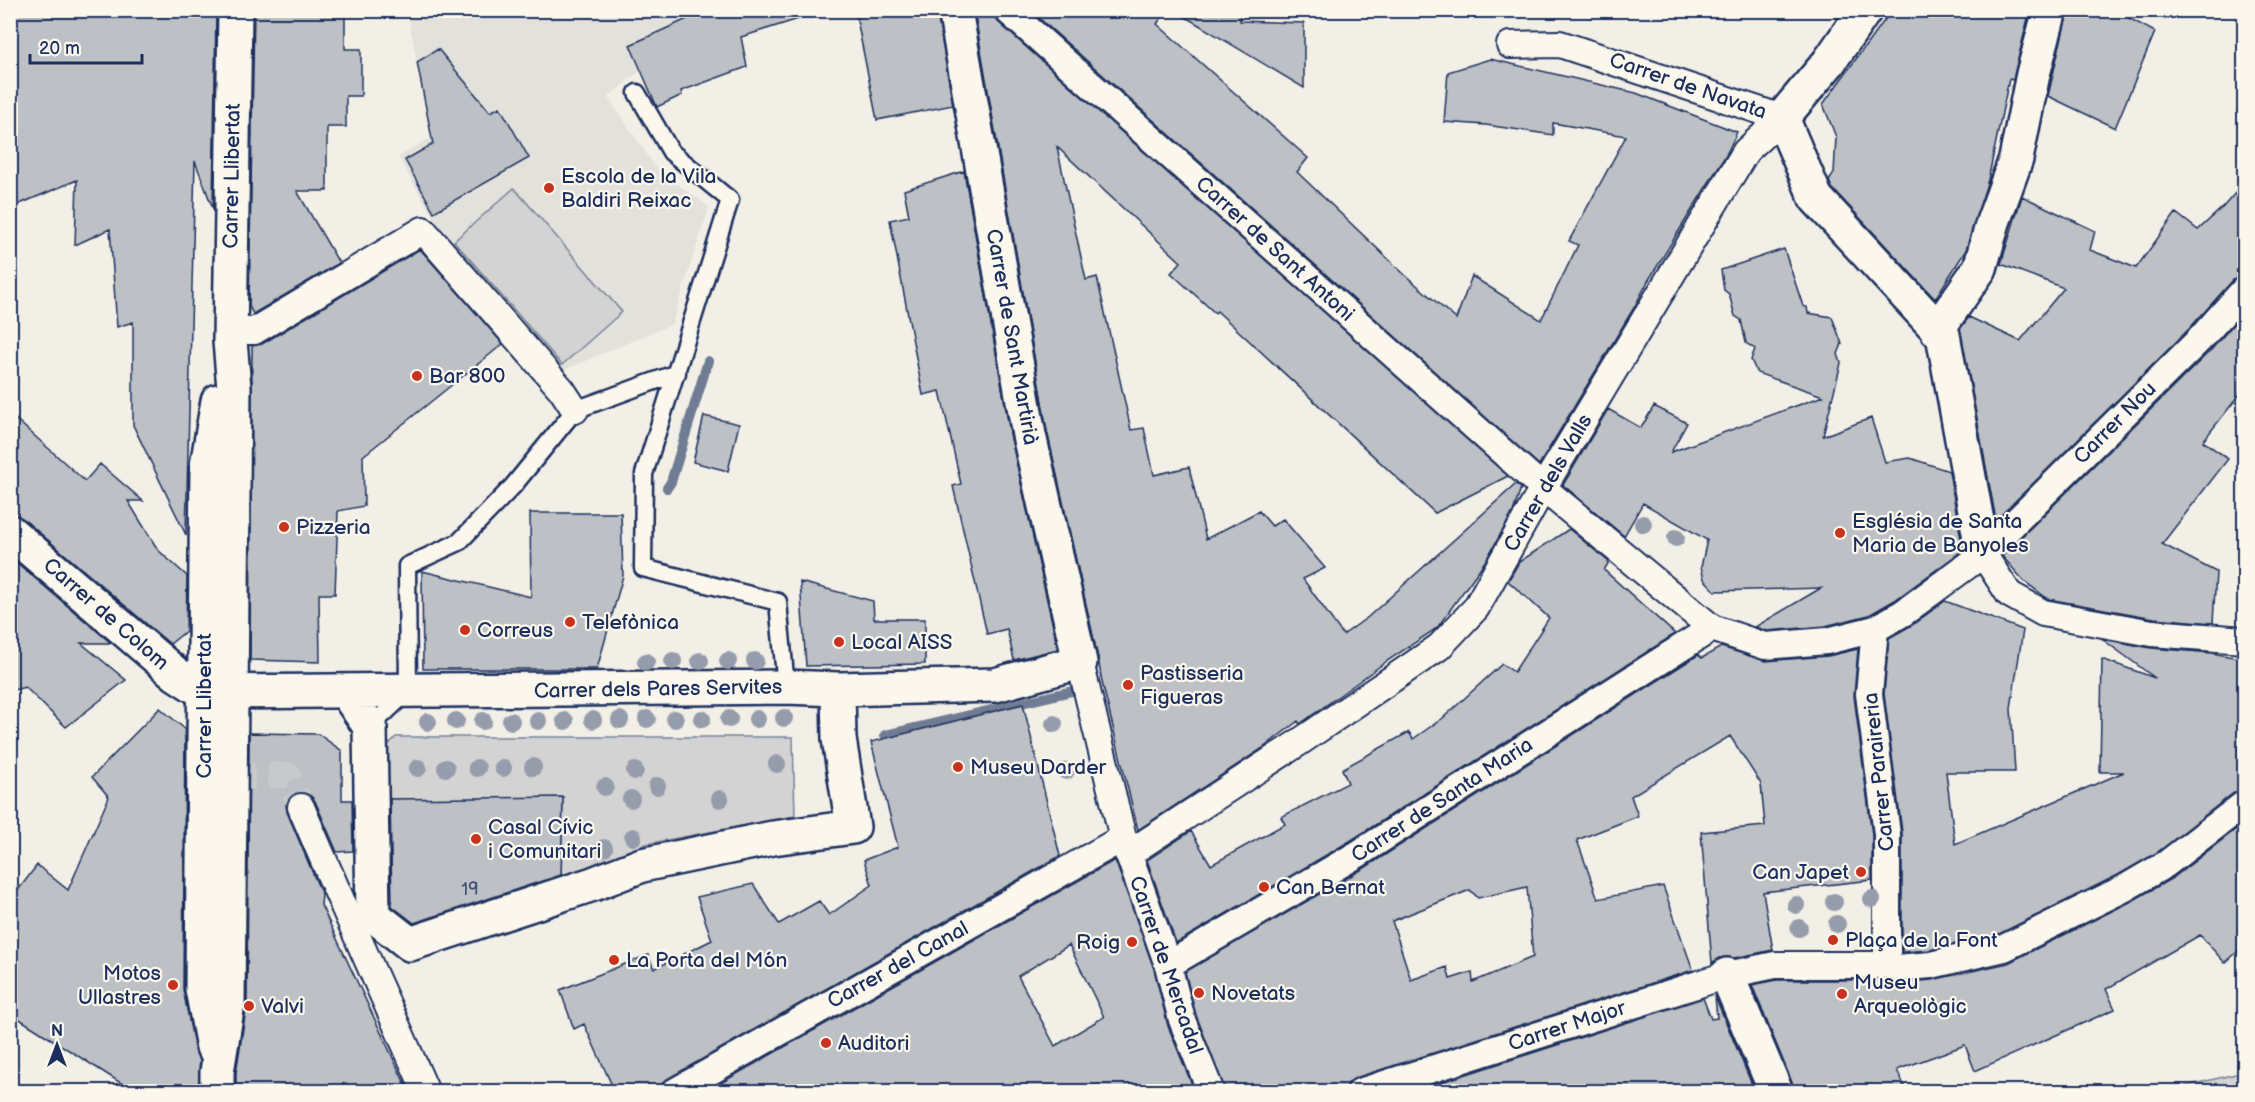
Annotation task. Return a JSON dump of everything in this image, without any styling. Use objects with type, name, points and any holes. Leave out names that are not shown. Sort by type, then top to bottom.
[{"type":"street","name":"Carrer Llibertat","points":[[217,1082],[202,988],[234,388],[230,336],[235,10]]},
{"type":"street","name":"Carrer de Sant Martirià","points":[[954,10],[1029,435],[1080,662]]},
{"type":"street","name":"Carrer de Sant Antoni","points":[[1007,10],[1544,488],[1712,627]]},
{"type":"street","name":"Carrer dels Valls","points":[[1125,846],[1301,741],[1439,647],[1476,608],[1544,488],[1746,151],[1782,118],[1829,62],[1865,10]]},
{"type":"street","points":[[2050,10],[2033,74],[2016,159],[1993,222],[1980,268],[1937,330],[1943,335],[1983,554],[2009,594],[2043,613],[2152,633],[2244,640]]},
{"type":"street","name":"Carrer de Navata","points":[[1510,45],[1560,44],[1782,118],[1815,198],[1937,330]]},
{"type":"street","points":[[230,336],[254,332],[423,230],[562,390],[575,410]]},
{"type":"street","name":"Carrer Nou","points":[[1712,627],[1765,646],[1827,641],[1875,629],[1903,612],[1983,554],[2200,339],[2244,290]]},
{"type":"street","name":"Carrer Llibertat","points":[[217,1082],[228,1003],[218,693],[220,670],[220,458],[216,410],[230,336]]},
{"type":"street","name":"Carrer de Colom","points":[[10,532],[176,674],[218,693]]},
{"type":"street","name":"Carrer de Santa Maria","points":[[1168,965],[1358,854],[1712,627]]},
{"type":"street","name":"Carrer Paraireria","points":[[1875,629],[1869,694],[1887,834],[1887,965]]},
{"type":"street","name":"Carrer dels Pares Servites","points":[[218,693],[786,687],[838,689],[995,685],[1080,662]]},
{"type":"street","name":"Carrer de Mercadal","points":[[1080,662],[1125,846],[1168,965],[1182,1020],[1211,1092]]},
{"type":"street","points":[[346,692],[370,728],[373,915],[410,944],[642,866],[773,838],[853,827],[839,739],[838,689]]},
{"type":"street","points":[[1887,965],[1897,968],[1931,965],[2004,948],[2125,888],[2166,864],[2244,804]]},
{"type":"street","points":[[300,807],[426,1092]]},
{"type":"street","name":"Carrer del Canal","points":[[674,1092],[1125,846]]},
{"type":"street","name":"Carrer Major","points":[[1360,1092],[1727,975],[1775,965],[1887,965]]},
{"type":"street","points":[[1727,975],[1774,1091]]},
{"type":"lane","points":[[637,93],[671,152],[730,200],[644,474],[643,568],[778,602],[786,687]]},
{"type":"lane","points":[[370,728],[408,691],[407,566],[459,542],[513,486],[575,410],[677,373]]},
{"type":"shaded area","name":"Escola de la Vila Baldiri Reixac","points":[[407,11],[707,11],[630,45],[640,71],[608,97],[656,168],[709,207],[672,324],[562,371],[446,238],[398,157],[432,137]]},
{"type":"shaded area","points":[[514,188],[622,312],[562,365],[454,241]]},
{"type":"shaded area","points":[[396,737],[793,737],[795,816],[646,844],[561,879],[563,798],[388,799],[388,745]]},
{"type":"shaded area","points":[[2244,1072],[2244,1091],[2165,1091]]},
{"type":"building","points":[[10,10],[216,10],[213,209],[195,161],[186,535],[133,425],[133,322],[117,327],[110,229],[75,245],[77,180],[10,208]]},
{"type":"building","points":[[254,10],[345,10],[345,49],[361,49],[361,96],[346,96],[346,127],[327,127],[327,191],[297,191],[339,263],[253,314],[249,306]]},
{"type":"building","points":[[707,10],[801,10],[802,18],[741,37],[747,67],[681,91],[682,95],[657,107],[630,45]]},
{"type":"building","points":[[855,10],[937,10],[953,105],[877,120]]},
{"type":"building","points":[[974,10],[992,10],[997,21],[1508,476],[1435,513],[1217,311],[1215,313],[1171,273],[1181,262],[1057,147],[1086,280],[1097,277],[1131,430],[1144,428],[1154,475],[1189,467],[1206,539],[1259,511],[1272,526],[1283,519],[1325,568],[1303,579],[1343,635],[1368,617],[1516,484],[1521,488],[1513,512],[1486,560],[1437,628],[1300,724],[1298,721],[1263,748],[1138,830],[1102,682],[1047,431]]},
{"type":"building","points":[[1030,10],[1167,10],[1157,24],[1308,158],[1297,172],[1405,275],[1456,319],[1472,276],[1541,320],[1578,245],[1569,241],[1626,136],[1553,123],[1553,135],[1486,125],[1444,122],[1448,72],[1490,59],[1636,93],[1737,132],[1727,153],[1539,465]]},
{"type":"building","points":[[1174,10],[1240,10],[1240,21],[1304,23],[1304,88]]},
{"type":"building","points":[[1892,10],[2030,10],[2013,80],[2009,79],[1988,180],[1966,250],[1935,299],[1832,188],[1829,181],[1834,173],[1836,137],[1823,104]]},
{"type":"building","points":[[2068,10],[2114,10],[2155,32],[2115,128],[2048,96]]},
{"type":"building","points":[[438,49],[490,112],[500,107],[529,158],[434,212],[405,160],[433,144],[417,62]]},
{"type":"building","points":[[964,171],[1011,438],[1058,649],[1014,660],[1007,629],[987,634],[953,486],[961,484],[940,391],[923,395],[890,220],[909,216],[904,190]]},
{"type":"building","points":[[2244,183],[2244,275],[2233,280],[2189,329],[1996,520],[1960,329],[1969,317],[2020,341],[2064,288],[2001,264],[2022,196],[2095,231],[2090,250],[2136,268],[2176,213],[2198,230]]},
{"type":"building","points":[[420,249],[503,344],[363,456],[364,506],[338,511],[335,594],[319,594],[320,662],[250,660],[252,346],[262,344]]},
{"type":"building","points":[[1784,249],[1803,306],[1807,307],[1808,313],[1832,317],[1842,344],[1838,354],[1841,363],[1823,436],[1871,418],[1885,462],[1910,458],[1949,471],[1963,550],[1895,600],[1869,615],[1825,626],[1767,631],[1755,627],[1821,588],[1715,591],[1704,579],[1701,567],[1707,540],[1643,503],[1624,536],[1563,485],[1608,409],[1641,428],[1654,406],[1687,423],[1671,452],[1823,396],[1757,373],[1751,360],[1755,349],[1746,343],[1741,320],[1735,316],[1729,294],[1724,290],[1721,270]]},
{"type":"building","points":[[2244,312],[2244,389],[2203,441],[2228,459],[2162,544],[2216,572],[2213,623],[2154,618],[2048,599],[2024,581],[2002,556],[2211,350]]},
{"type":"building","points":[[10,414],[85,481],[100,464],[143,501],[128,501],[158,550],[187,576],[186,631],[170,644],[22,518],[10,514]]},
{"type":"building","points":[[704,416],[739,424],[728,471],[693,462]]},
{"type":"building","points":[[530,513],[621,513],[623,576],[597,669],[423,669],[422,571],[531,597]]},
{"type":"building","points":[[1569,529],[1609,562],[1604,570],[1675,634],[1350,841],[1176,943],[1147,860],[1191,831],[1211,865],[1285,824],[1281,817],[1348,783],[1342,769],[1409,732],[1413,739],[1443,718],[1502,664],[1514,672],[1549,618],[1508,581],[1519,562]]},
{"type":"building","points":[[10,557],[111,643],[81,643],[126,680],[66,727],[25,687],[10,691]]},
{"type":"building","name":"Local AISS","points":[[800,582],[873,601],[874,619],[925,619],[925,664],[806,666]]},
{"type":"building","points":[[1945,601],[2023,630],[2011,708],[2015,772],[1946,772],[1955,844],[2124,772],[2100,772],[2102,659],[2155,678],[2102,639],[2151,648],[2212,653],[2244,659],[2244,789],[2235,792],[2158,852],[2118,875],[1999,934],[1929,950],[1902,952],[1902,832],[1884,694],[1889,638],[1912,625]]},
{"type":"building","points":[[1721,647],[1766,661],[1828,656],[1858,649],[1854,696],[1872,835],[1872,880],[1763,892],[1773,950],[1734,958],[1720,958],[1712,963],[1701,832],[1765,826],[1761,784],[1730,736],[1631,796],[1638,816],[1577,840],[1598,899],[1663,886],[1693,970],[1355,1078],[1349,1082],[1345,1092],[1226,1092],[1196,1015],[1185,972],[1366,867],[1698,655],[1702,658]],"holes":[[[1527,887],[1533,957],[1473,982],[1472,972],[1450,979],[1447,967],[1411,980],[1392,921],[1470,890],[1478,898]]]},
{"type":"building","points":[[1023,704],[1060,856],[667,1079],[661,1085],[659,1092],[615,1092],[584,1024],[574,1029],[560,990],[648,955],[654,969],[712,940],[697,897],[753,884],[779,924],[819,901],[829,915],[872,885],[864,860],[898,847],[871,742]]},
{"type":"building","points":[[160,708],[185,729],[183,989],[195,1050],[200,1060],[198,1092],[135,1092],[10,1013],[10,901],[37,865],[68,890],[109,797],[92,777]]},
{"type":"building","points":[[249,733],[318,734],[342,751],[342,800],[352,800],[353,851],[337,852],[315,801],[310,795],[303,792],[296,793],[289,798],[286,805],[287,812],[322,895],[321,905],[409,1092],[236,1092],[236,1073],[247,1003]]},
{"type":"building","name":"Casal Cívic i Comunitari","points":[[563,797],[561,875],[414,923],[392,906],[390,799]]},
{"type":"building","points":[[2244,823],[2244,946],[2225,963],[2200,935],[2106,989],[2115,1009],[1975,1071],[1965,1045],[1897,1070],[1907,1092],[1794,1092],[1752,985],[1777,980],[1885,980],[1898,983],[1932,980],[2008,963],[2132,901],[2174,877]]},
{"type":"building","points":[[1115,860],[1154,969],[1168,1026],[1195,1092],[705,1092]],"holes":[[[1069,945],[1104,1017],[1055,1046],[1018,976]]]},
{"type":"building","points":[[1715,996],[1755,1092],[1411,1092],[1703,998],[1711,1019],[1717,1018]]},
{"type":"waterway","points":[[667,488],[671,482],[708,361]]},
{"type":"waterway","points":[[885,735],[1072,691]]},
{"type":"tunnel","points":[[229,776],[288,775],[301,807]]},
{"type":"place","name":"Escola de la Vila Baldiri Reixac","points":[[549,188]]},
{"type":"place","name":"Bar 800","points":[[417,376]]},
{"type":"place","name":"Pizzeria","points":[[284,527]]},
{"type":"place","name":"Església de Santa Maria de Banyoles","points":[[1840,533]]},
{"type":"place","name":"Telefònica","points":[[570,622]]},
{"type":"place","name":"Correus","points":[[465,630]]},
{"type":"place","name":"Local AISS","points":[[839,642]]},
{"type":"place","name":"Pastisseria Figueras","points":[[1128,685]]},
{"type":"place","name":"Museu Darder","points":[[958,767]]},
{"type":"place","name":"Casal Cívic i Comunitari","points":[[476,839]]},
{"type":"place","name":"Can Japet","points":[[1861,872]]},
{"type":"place","name":"Can Bernat","points":[[1264,887]]},
{"type":"place","name":"Plaça de la Font","points":[[1833,940]]},
{"type":"place","name":"Roig","points":[[1132,942]]},
{"type":"place","name":"La Porta del Món","points":[[614,960]]},
{"type":"place","name":"Motos Ullastres","points":[[173,985]]},
{"type":"place","name":"Novetats","points":[[1199,993]]},
{"type":"place","name":"Museu Arqueològic","points":[[1842,994]]},
{"type":"place","name":"Valvi","points":[[249,1006]]},
{"type":"place","name":"Auditori","points":[[826,1043]]}]
